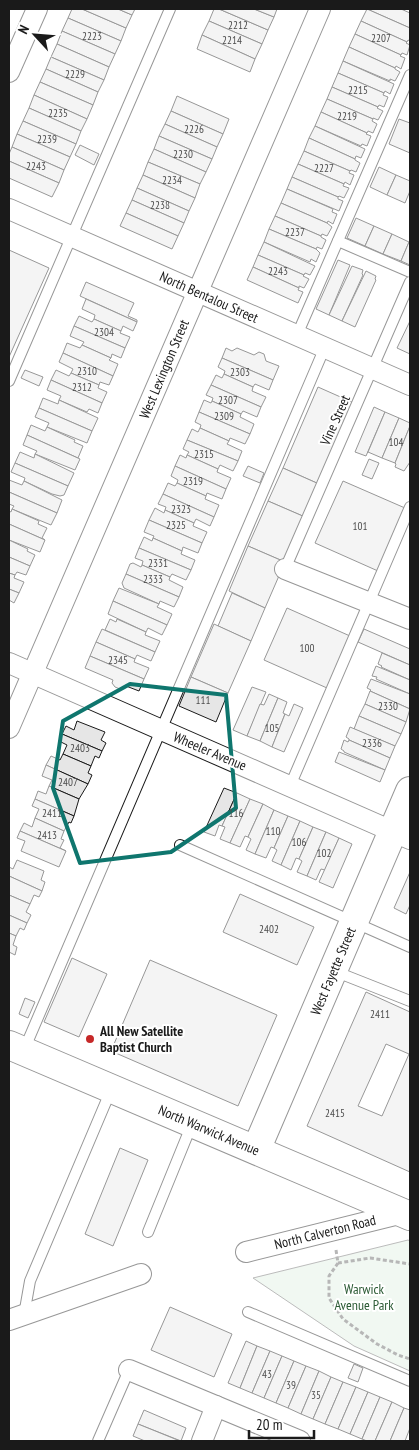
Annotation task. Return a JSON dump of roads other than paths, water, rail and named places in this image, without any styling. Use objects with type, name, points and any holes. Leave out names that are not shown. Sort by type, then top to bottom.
[{"type":"street","points":[[9,72],[36,9]]},
{"type":"street","name":"West Lexington Street","points":[[9,728],[320,9]]},
{"type":"street","name":"North Bentalou Street","points":[[9,209],[410,385]]},
{"type":"street","points":[[285,569],[410,620]]},
{"type":"street","name":"Wheeler Avenue","points":[[9,663],[402,835]]},
{"type":"street","name":"West Fayette Street","points":[[256,1150],[354,922],[402,835],[410,791]]},
{"type":"street","name":"North Warwick Avenue","points":[[16,1048],[407,1214]]},
{"type":"street","name":"North Calverton Road","points":[[246,1252],[332,1230],[407,1214]]},
{"type":"street","points":[[16,1318],[141,1274]]},
{"type":"street","points":[[129,1370],[300,1441]]},
{"type":"street","points":[[202,1441],[216,1406]]},
{"type":"lane","points":[[9,381],[170,9]]},
{"type":"lane","points":[[298,335],[410,75]]},
{"type":"lane","points":[[338,241],[410,272]]},
{"type":"lane","name":"Vine Street","points":[[285,569],[410,282]]},
{"type":"lane","points":[[16,1048],[161,730],[325,347]]},
{"type":"lane","points":[[290,786],[410,507]]},
{"type":"lane","points":[[180,845],[410,947]]},
{"type":"lane","points":[[333,971],[410,1001]]},
{"type":"lane","points":[[16,1318],[111,1089]]},
{"type":"lane","points":[[148,1232],[193,1123]]},
{"type":"lane","points":[[248,1312],[410,1381]]},
{"type":"lane","points":[[98,1441],[129,1370]]},
{"type":"place","name":"All New Satellite Baptist Church","points":[[90,1039]]},
{"type":"park label","name":"Warwick Avenue Park","points":[[364,1298]]}]
